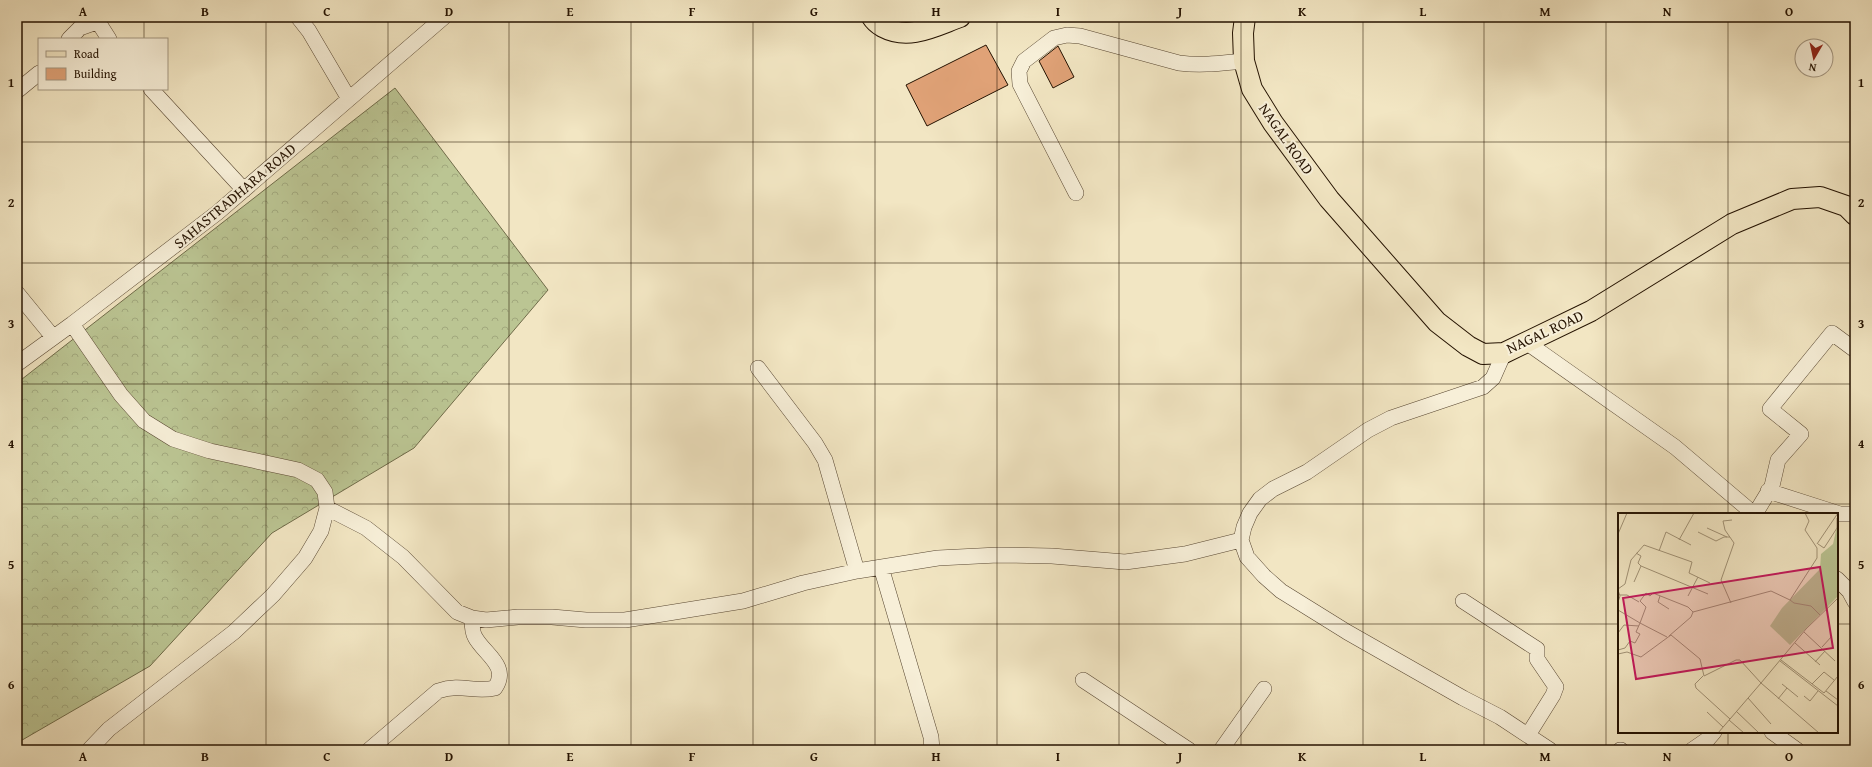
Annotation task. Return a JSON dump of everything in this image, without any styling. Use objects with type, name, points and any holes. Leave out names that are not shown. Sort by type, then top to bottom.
[{"type":"main road","points":[[872,17],[875,22],[894,33],[919,32],[960,17]]},
{"type":"main road","name":"NAGAL ROAD","points":[[1245,17],[1243,33],[1244,61],[1252,89],[1273,123],[1329,199],[1438,322],[1468,346],[1483,354],[1504,353],[1591,311],[1732,224],[1792,198],[1820,197],[1846,206],[1855,215]]},
{"type":"street","points":[[298,17],[309,31],[349,99]]},
{"type":"street","name":"SAHASTRADHARA ROAD","points":[[17,364],[72,324],[217,213],[444,17]]},
{"type":"street","points":[[70,38],[80,28],[96,19],[108,38]]},
{"type":"street","points":[[1076,193],[1020,84],[1019,71],[1024,61],[1054,38],[1067,35],[1080,36],[1185,64],[1210,65],[1244,61]]},
{"type":"street","points":[[17,91],[38,74]]},
{"type":"street","points":[[152,90],[244,190]]},
{"type":"street","points":[[17,293],[53,337]]},
{"type":"street","points":[[72,324],[121,395],[144,421],[173,439],[210,450],[298,470],[317,480],[325,492],[327,508],[321,531],[305,558],[273,595],[234,632],[109,729],[89,750]]},
{"type":"street","points":[[1755,513],[1772,486],[1778,460],[1801,434],[1770,409],[1832,333],[1855,350]]},
{"type":"street","points":[[1526,342],[1675,447],[1753,513]]},
{"type":"street","points":[[1504,353],[1493,378],[1483,388],[1391,418],[1368,430],[1307,472],[1273,489],[1260,499],[1250,513],[1244,527],[1241,540],[1248,557],[1264,576],[1281,591],[1347,632],[1463,698],[1500,717],[1550,750]]},
{"type":"street","points":[[758,368],[815,443],[825,460],[857,571]]},
{"type":"street","points":[[1768,491],[1837,513]]},
{"type":"street","points":[[327,508],[366,528],[403,557],[457,612],[472,618],[486,620],[518,617],[625,620],[743,601],[803,583],[857,571],[938,558],[998,555],[1052,556],[1125,562],[1185,554],[1241,540]]},
{"type":"street","points":[[1838,513],[1855,514]]},
{"type":"street","points":[[881,568],[931,737],[932,750]]},
{"type":"street","points":[[1838,580],[1849,591],[1855,602]]},
{"type":"street","points":[[1464,601],[1537,649],[1537,659],[1556,687],[1553,695],[1528,735]]},
{"type":"street","points":[[369,750],[438,691],[449,687],[485,690],[495,688],[500,681],[500,672],[494,660],[475,637],[472,618]]},
{"type":"street","points":[[1083,680],[1189,750]]},
{"type":"street","points":[[1221,750],[1264,689]]},
{"type":"street","points":[[1692,750],[1708,739],[1713,733]]},
{"type":"street","points":[[1773,733],[1797,750]]},
{"type":"green space","points":[[395,88],[548,290],[414,448],[272,533],[150,666],[17,743],[17,383]]},
{"type":"building","points":[[986,45],[1008,85],[927,126],[906,85]]},
{"type":"building","points":[[1058,46],[1074,77],[1053,88],[1039,61]]}]
